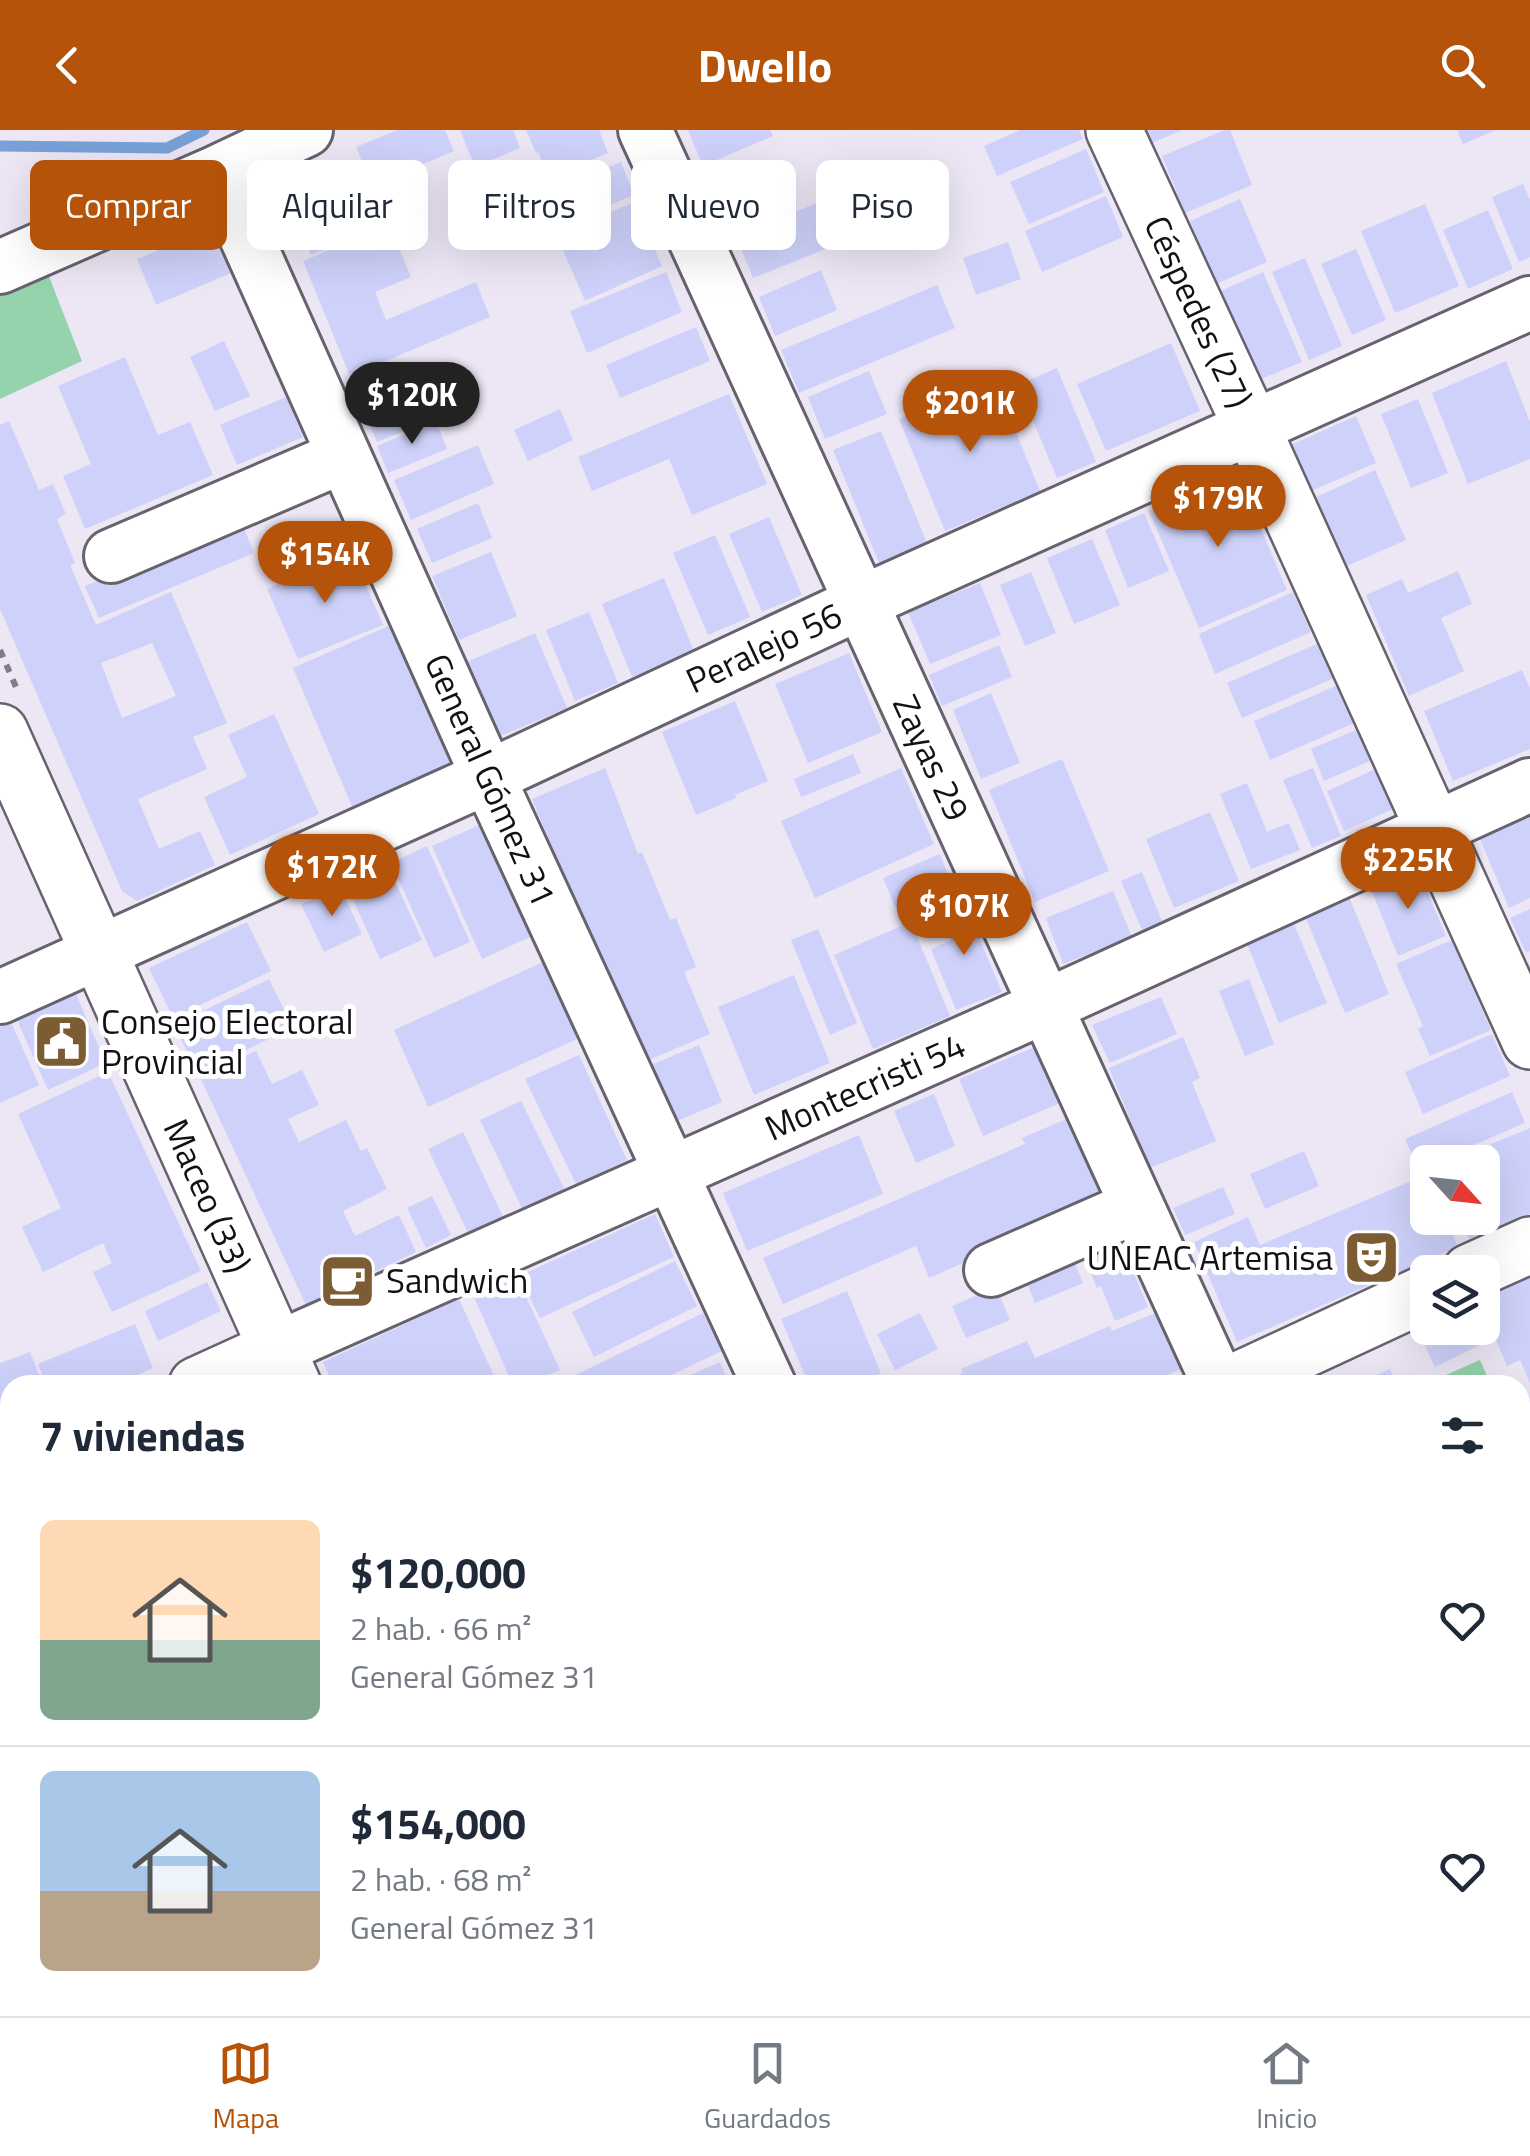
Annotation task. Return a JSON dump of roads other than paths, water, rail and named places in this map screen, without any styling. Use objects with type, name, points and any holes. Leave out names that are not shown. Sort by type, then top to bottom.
[{"type":"main road","name":"Céspedes (27)","points":[[1114,130],[1530,1041]]},
{"type":"main road","name":"Maceo (33)","points":[[0,732],[284,1367]]},
{"type":"main road","points":[[1500,1258],[1530,1244]]},
{"type":"main road","points":[[1250,1375],[1410,1300]]},
{"type":"main road","name":"Montecristi 54","points":[[246,1375],[284,1367]]},
{"type":"street","points":[[227,167],[306,130]]},
{"type":"street","name":"Zayas 29","points":[[645,130],[1214,1375]]},
{"type":"street","name":"General Gómez 31","points":[[227,194],[488,777],[763,1375]]},
{"type":"street","points":[[0,267],[39,250]]},
{"type":"street","name":"Peralejo 56","points":[[0,997],[488,777],[860,603],[1530,303]]},
{"type":"street","points":[[111,556],[344,456]]},
{"type":"street","name":"Montecristi 54","points":[[284,1367],[670,1175],[1530,785]]},
{"type":"street","points":[[991,1270],[1137,1206]]},
{"type":"waterway","points":[[0,146],[167,148],[204,130]]},
{"type":"place","name":"Consejo Electoral Provincial","points":[[62,1042]]},
{"type":"place","name":"UNEAC Artemisa","points":[[1372,1258]]},
{"type":"place","name":"Sandwich","points":[[347,1281]]}]
